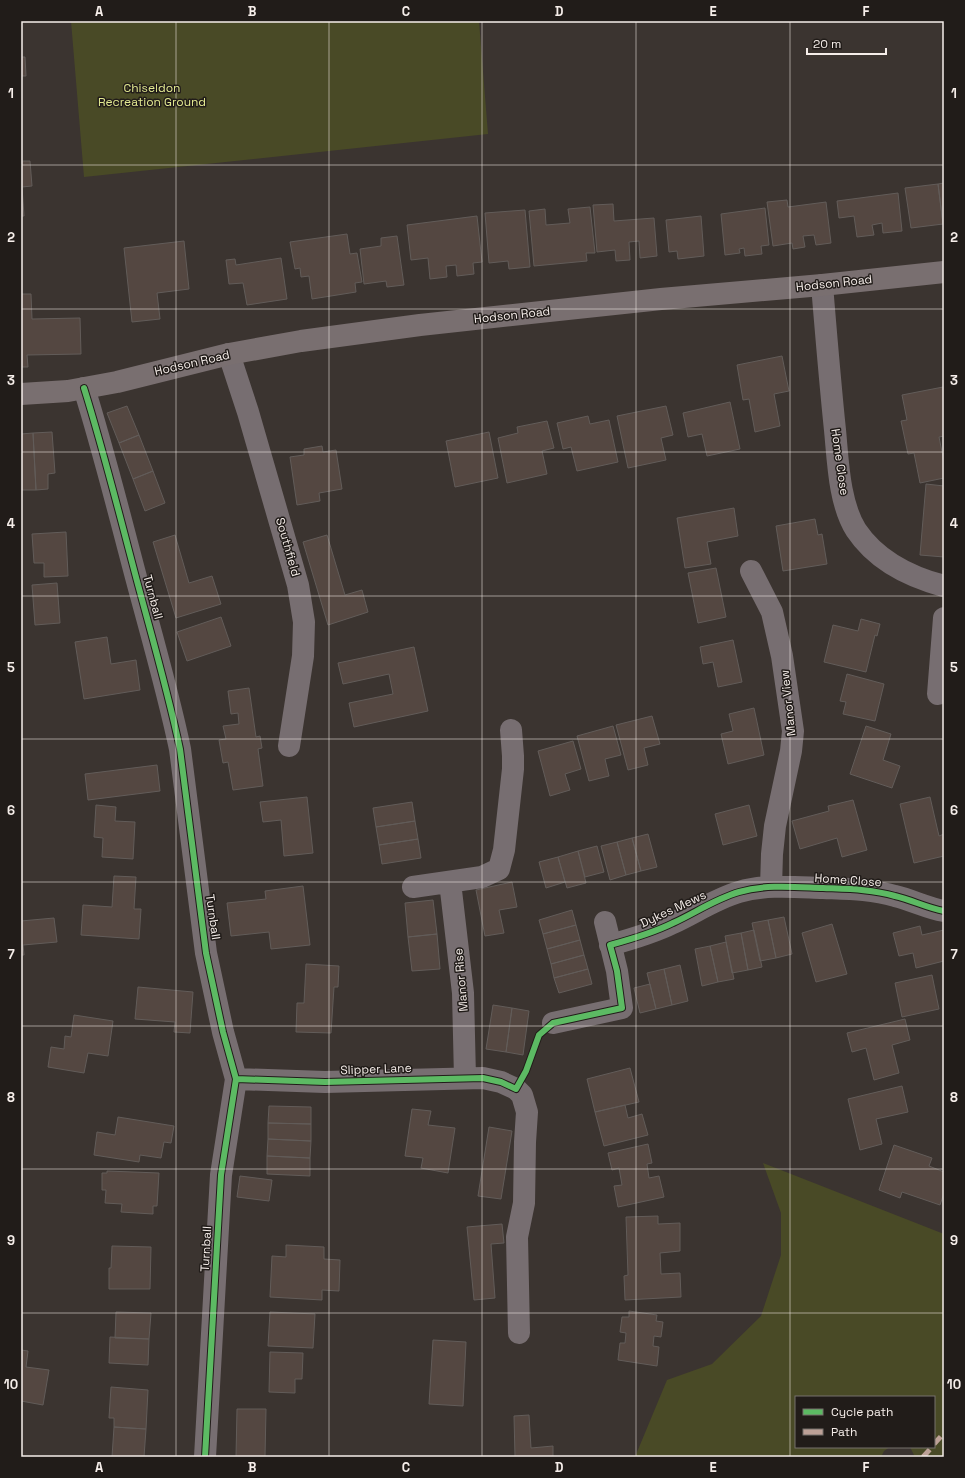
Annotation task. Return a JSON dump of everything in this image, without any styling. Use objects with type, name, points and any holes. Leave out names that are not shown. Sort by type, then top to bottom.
[{"type":"main road","name":"Hodson Road","points":[[21,394],[68,391],[117,382],[229,354],[301,341],[420,325],[661,299],[822,285],[944,272]]},
{"type":"street","name":"Home Close","points":[[822,285],[827,355],[839,465],[844,497],[849,515],[856,530],[867,543],[888,562],[902,571],[944,586]]},
{"type":"street","name":"Southfield","points":[[229,354],[248,412],[296,578],[304,622],[303,656],[289,746]]},
{"type":"street","name":"Turnball","points":[[84,388],[164,679],[180,749],[206,952],[223,1032],[236,1079],[221,1175],[205,1457]]},
{"type":"street","name":"Manor View","points":[[751,571],[772,612],[782,656],[793,731],[791,751],[775,826],[771,887]]},
{"type":"street","points":[[938,694],[944,618]]},
{"type":"street","points":[[413,887],[482,877],[499,869],[504,850],[513,769],[511,730]]},
{"type":"street","name":"Manor Rise","points":[[450,882],[463,993],[465,1078]]},
{"type":"street","name":"Home Close","points":[[771,887],[852,889],[878,892],[944,911]]},
{"type":"street","name":"Dykes Mews","points":[[610,945],[672,924],[725,897],[757,888],[771,887]]},
{"type":"street","points":[[553,1023],[622,1008],[618,971],[605,922]]},
{"type":"street","name":"Slipper Lane","points":[[236,1079],[325,1082],[465,1078],[494,1079],[508,1085],[522,1095],[527,1112],[524,1203],[517,1237],[519,1333]]},
{"type":"green space","name":"Chiseldon Recreation Ground","points":[[71,21],[479,21],[488,134],[84,177]]},
{"type":"green space","points":[[763,1163],[944,1234],[944,1457],[915,1457],[910,1448],[935,1448],[935,1396],[795,1396],[795,1448],[888,1448],[884,1451],[881,1457],[635,1457],[667,1380],[712,1364],[761,1316],[781,1255],[781,1213]]},
{"type":"building","points":[[21,57],[25,57],[26,76],[21,76]]},
{"type":"building","points":[[21,161],[30,161],[32,186],[22,187],[24,216],[21,216]]},
{"type":"building","points":[[944,183],[944,224],[943,224],[938,184]]},
{"type":"building","points":[[938,184],[943,224],[911,228],[905,188]]},
{"type":"building","points":[[898,193],[902,231],[883,233],[882,223],[872,225],[874,235],[857,237],[854,216],[839,218],[837,201]]},
{"type":"building","points":[[787,200],[788,207],[826,202],[831,243],[816,245],[814,235],[803,236],[805,247],[793,249],[792,243],[773,246],[767,202]]},
{"type":"building","points":[[613,204],[614,221],[654,218],[657,256],[640,258],[639,241],[629,242],[630,260],[616,261],[615,250],[597,252],[593,205]]},
{"type":"building","points":[[590,207],[595,253],[586,253],[587,261],[534,266],[529,211],[545,209],[546,225],[570,223],[568,209]]},
{"type":"building","points":[[765,208],[769,245],[761,246],[762,254],[745,256],[744,248],[739,249],[740,253],[725,255],[721,214]]},
{"type":"building","points":[[525,210],[530,267],[509,269],[508,261],[489,263],[485,213]]},
{"type":"building","points":[[477,216],[482,262],[473,263],[474,274],[457,276],[456,265],[446,266],[447,277],[430,279],[428,258],[411,260],[407,225]]},
{"type":"building","points":[[701,216],[704,256],[678,259],[677,251],[669,252],[666,220]]},
{"type":"building","points":[[347,234],[350,254],[357,253],[362,282],[355,283],[356,292],[312,299],[309,276],[301,277],[300,268],[295,269],[290,242]]},
{"type":"building","points":[[397,236],[404,285],[387,287],[386,281],[364,284],[360,249],[381,246],[381,238]]},
{"type":"building","points":[[184,241],[189,289],[157,293],[160,319],[132,322],[124,248]]},
{"type":"building","points":[[281,258],[287,299],[247,305],[243,283],[229,284],[226,260],[235,259],[236,265]]},
{"type":"building","points":[[21,294],[31,294],[32,319],[80,318],[81,354],[27,355],[28,367],[21,367]]},
{"type":"building","points":[[782,356],[789,391],[774,394],[780,426],[755,432],[749,399],[743,400],[737,365]]},
{"type":"building","points":[[943,387],[944,436],[939,437],[944,462],[944,478],[920,483],[914,453],[908,454],[901,421],[907,420],[902,395]]},
{"type":"building","points":[[730,402],[740,449],[707,456],[702,434],[688,437],[683,413]]},
{"type":"building","points":[[127,406],[139,435],[119,443],[107,413]]},
{"type":"building","points":[[666,406],[673,435],[661,438],[666,460],[628,468],[617,416]]},
{"type":"building","points":[[588,416],[590,424],[609,420],[618,462],[577,471],[571,447],[563,449],[557,423]]},
{"type":"building","points":[[547,421],[554,448],[542,451],[547,474],[507,483],[498,438],[518,433],[517,427]]},
{"type":"building","points":[[52,432],[55,473],[48,474],[48,489],[36,490],[33,433]]},
{"type":"building","points":[[489,432],[498,478],[455,487],[446,441]]},
{"type":"building","points":[[33,433],[36,490],[22,490],[21,434]]},
{"type":"building","points":[[139,435],[153,471],[133,479],[119,443]]},
{"type":"building","points":[[322,446],[323,452],[336,450],[342,489],[319,493],[320,501],[297,505],[290,457],[304,455],[304,449]]},
{"type":"building","points":[[153,471],[165,503],[145,511],[133,479]]},
{"type":"building","points":[[926,484],[944,486],[944,557],[920,555]]},
{"type":"building","points":[[734,508],[738,536],[707,542],[711,564],[685,568],[677,518]]},
{"type":"building","points":[[815,519],[818,535],[822,534],[827,564],[783,571],[776,526]]},
{"type":"building","points":[[66,532],[68,576],[44,577],[44,563],[34,563],[32,534]]},
{"type":"building","points":[[175,535],[189,583],[212,576],[221,604],[176,618],[153,542]]},
{"type":"building","points":[[327,535],[345,595],[362,590],[368,612],[328,625],[303,542]]},
{"type":"building","points":[[716,568],[726,617],[698,623],[688,573]]},
{"type":"building","points":[[57,583],[60,623],[35,625],[32,585]]},
{"type":"building","points":[[221,617],[231,646],[187,661],[177,632]]},
{"type":"building","points":[[861,619],[880,624],[877,636],[875,635],[866,672],[824,662],[833,625],[858,631]]},
{"type":"building","points":[[107,637],[111,664],[136,660],[140,690],[84,699],[75,642]]},
{"type":"building","points":[[733,640],[742,682],[718,687],[713,662],[703,664],[700,647]]},
{"type":"building","points":[[414,647],[428,711],[354,727],[349,703],[393,694],[389,674],[343,684],[338,663]]},
{"type":"building","points":[[847,674],[884,684],[875,721],[843,714],[846,702],[840,701]]},
{"type":"building","points":[[249,688],[256,737],[260,736],[262,748],[258,749],[263,786],[233,790],[228,762],[223,763],[219,740],[226,739],[223,726],[239,724],[238,713],[231,714],[228,691]]},
{"type":"building","points":[[754,708],[764,755],[728,764],[721,734],[733,731],[729,714]]},
{"type":"building","points":[[652,716],[660,744],[644,748],[648,765],[628,770],[616,725]]},
{"type":"building","points":[[613,726],[621,755],[605,759],[609,776],[589,781],[577,736]]},
{"type":"building","points":[[866,726],[891,734],[883,760],[900,766],[892,788],[850,774]]},
{"type":"building","points":[[573,741],[581,769],[565,774],[570,790],[550,796],[538,751]]},
{"type":"building","points":[[157,765],[160,791],[88,800],[85,774]]},
{"type":"building","points":[[307,797],[313,853],[284,856],[281,820],[263,822],[260,802]]},
{"type":"building","points":[[930,797],[939,836],[944,834],[944,856],[914,863],[900,804]]},
{"type":"building","points":[[853,800],[867,850],[842,857],[837,838],[800,849],[792,821],[829,811],[828,806]]},
{"type":"building","points":[[412,802],[415,821],[376,827],[373,808]]},
{"type":"building","points":[[96,805],[116,807],[115,821],[135,822],[133,859],[102,857],[103,838],[94,837]]},
{"type":"building","points":[[749,805],[757,836],[723,845],[715,814]]},
{"type":"building","points":[[415,821],[418,839],[379,845],[376,827]]},
{"type":"building","points":[[648,834],[657,867],[641,871],[632,838]]},
{"type":"building","points":[[632,838],[641,871],[626,875],[617,842]]},
{"type":"building","points":[[418,839],[421,858],[382,864],[379,845]]},
{"type":"building","points":[[617,842],[626,875],[610,880],[601,846]]},
{"type":"building","points":[[597,846],[604,872],[585,877],[578,851]]},
{"type":"building","points":[[578,851],[586,883],[567,888],[558,857]]},
{"type":"building","points":[[558,857],[565,882],[546,888],[539,862]]},
{"type":"building","points":[[114,876],[136,877],[134,909],[141,909],[139,939],[81,935],[83,905],[112,907]]},
{"type":"building","points":[[512,882],[517,907],[499,910],[504,933],[485,936],[476,890]]},
{"type":"building","points":[[303,886],[310,945],[271,949],[269,932],[231,936],[227,903],[266,899],[265,891]]},
{"type":"building","points":[[433,900],[437,934],[408,937],[405,903]]},
{"type":"building","points":[[572,910],[576,925],[543,934],[539,920]]},
{"type":"building","points":[[784,917],[792,954],[776,958],[768,920]]},
{"type":"building","points":[[54,918],[57,942],[23,945],[24,955],[21,955],[21,921]]},
{"type":"building","points":[[768,920],[776,958],[760,961],[752,923]]},
{"type":"building","points":[[832,924],[847,974],[816,982],[802,933]]},
{"type":"building","points":[[576,925],[580,940],[547,949],[543,934]]},
{"type":"building","points":[[920,926],[922,935],[944,930],[944,961],[916,968],[913,953],[899,956],[893,933]]},
{"type":"building","points":[[754,930],[762,967],[748,970],[741,933]]},
{"type":"building","points":[[741,933],[748,970],[732,973],[725,936]]},
{"type":"building","points":[[437,934],[440,969],[412,971],[408,937]]},
{"type":"building","points":[[580,940],[584,955],[551,964],[547,949]]},
{"type":"building","points":[[726,942],[734,979],[718,982],[710,946]]},
{"type":"building","points":[[710,946],[718,982],[702,986],[695,949]]},
{"type":"building","points":[[584,955],[588,969],[554,978],[551,964]]},
{"type":"building","points":[[306,964],[339,966],[338,987],[334,987],[331,1033],[296,1032],[297,1003],[304,1003]]},
{"type":"building","points":[[680,965],[688,1001],[672,1005],[664,969]]},
{"type":"building","points":[[588,969],[592,984],[559,993],[554,978]]},
{"type":"building","points":[[664,969],[672,1005],[656,1009],[647,973]]},
{"type":"building","points":[[932,975],[939,1009],[902,1017],[895,983]]},
{"type":"building","points":[[650,984],[656,1009],[640,1013],[634,988]]},
{"type":"building","points":[[138,987],[193,992],[190,1033],[174,1032],[175,1022],[135,1019]]},
{"type":"building","points":[[493,1005],[512,1008],[506,1052],[486,1049]]},
{"type":"building","points":[[512,1008],[529,1011],[523,1055],[506,1052]]},
{"type":"building","points":[[74,1015],[113,1021],[108,1056],[88,1053],[84,1073],[48,1067],[51,1047],[64,1049],[65,1036],[71,1037]]},
{"type":"building","points":[[905,1019],[910,1040],[892,1045],[899,1073],[874,1080],[866,1048],[852,1052],[847,1033]]},
{"type":"building","points":[[630,1068],[639,1102],[595,1112],[587,1079]]},
{"type":"building","points":[[902,1086],[908,1112],[876,1119],[882,1144],[860,1150],[848,1099]]},
{"type":"building","points":[[625,1105],[628,1118],[642,1114],[648,1135],[604,1146],[595,1112]]},
{"type":"building","points":[[269,1106],[311,1107],[311,1124],[268,1123]]},
{"type":"building","points":[[412,1109],[431,1111],[428,1125],[455,1128],[448,1173],[421,1168],[423,1158],[405,1156]]},
{"type":"building","points":[[118,1117],[174,1126],[171,1143],[164,1142],[161,1158],[140,1155],[139,1162],[94,1155],[97,1132],[115,1135]]},
{"type":"building","points":[[268,1123],[311,1124],[311,1141],[268,1139]]},
{"type":"building","points":[[489,1127],[512,1131],[501,1199],[478,1196]]},
{"type":"building","points":[[268,1139],[311,1141],[310,1158],[267,1156]]},
{"type":"building","points":[[648,1144],[652,1163],[647,1164],[649,1178],[659,1176],[664,1197],[618,1207],[614,1186],[622,1185],[619,1168],[612,1170],[608,1153]]},
{"type":"building","points":[[894,1145],[932,1158],[929,1166],[944,1172],[944,1193],[940,1205],[902,1192],[900,1198],[879,1190]]},
{"type":"building","points":[[267,1156],[310,1158],[310,1176],[267,1174]]},
{"type":"building","points":[[107,1171],[159,1173],[157,1206],[153,1206],[153,1214],[121,1212],[122,1204],[105,1203],[106,1190],[102,1190],[102,1173],[107,1173]]},
{"type":"building","points":[[240,1176],[272,1180],[269,1201],[237,1197]]},
{"type":"building","points":[[658,1216],[658,1224],[680,1223],[680,1251],[660,1253],[661,1274],[680,1273],[681,1297],[625,1300],[624,1276],[628,1275],[626,1217]]},
{"type":"building","points":[[502,1224],[504,1243],[491,1244],[495,1298],[474,1300],[467,1227]]},
{"type":"building","points":[[286,1245],[324,1247],[324,1259],[340,1260],[339,1291],[322,1290],[322,1300],[270,1297],[272,1256],[286,1257]]},
{"type":"building","points":[[112,1246],[151,1247],[150,1289],[109,1289],[109,1268],[111,1268]]},
{"type":"building","points":[[629,1311],[657,1315],[656,1321],[663,1322],[661,1337],[654,1336],[653,1346],[659,1347],[657,1366],[618,1360],[620,1343],[625,1343],[626,1333],[620,1332],[622,1317],[629,1317]]},
{"type":"building","points":[[116,1312],[151,1313],[149,1339],[115,1338]]},
{"type":"building","points":[[270,1312],[315,1314],[313,1348],[268,1346]]},
{"type":"building","points":[[110,1337],[149,1339],[148,1365],[109,1363]]},
{"type":"building","points":[[433,1340],[466,1342],[463,1406],[429,1404]]},
{"type":"building","points":[[21,1350],[28,1351],[26,1367],[49,1370],[43,1405],[21,1401]]},
{"type":"building","points":[[270,1352],[303,1353],[302,1379],[295,1379],[295,1393],[269,1392]]},
{"type":"building","points":[[111,1387],[148,1390],[146,1429],[114,1427],[114,1418],[109,1418]]},
{"type":"building","points":[[237,1409],[266,1409],[265,1457],[236,1457]]},
{"type":"building","points":[[529,1415],[531,1448],[553,1446],[553,1457],[515,1457],[514,1416]]},
{"type":"building","points":[[114,1427],[146,1429],[144,1457],[112,1457]]},
{"type":"marked path","points":[[935,1443],[944,1433]]},
{"type":"marked path","points":[[923,1457],[931,1448]]},
{"type":"cycle path","points":[[84,388],[112,484],[160,665],[180,749],[206,953],[223,1032],[236,1079],[221,1175],[205,1457]]},
{"type":"cycle path","points":[[236,1079],[325,1082],[483,1078],[501,1082],[516,1089],[526,1071],[539,1035],[553,1023],[622,1008],[617,971],[610,945],[658,930],[722,898],[749,889],[770,887],[850,889],[886,894],[944,911]]}]
